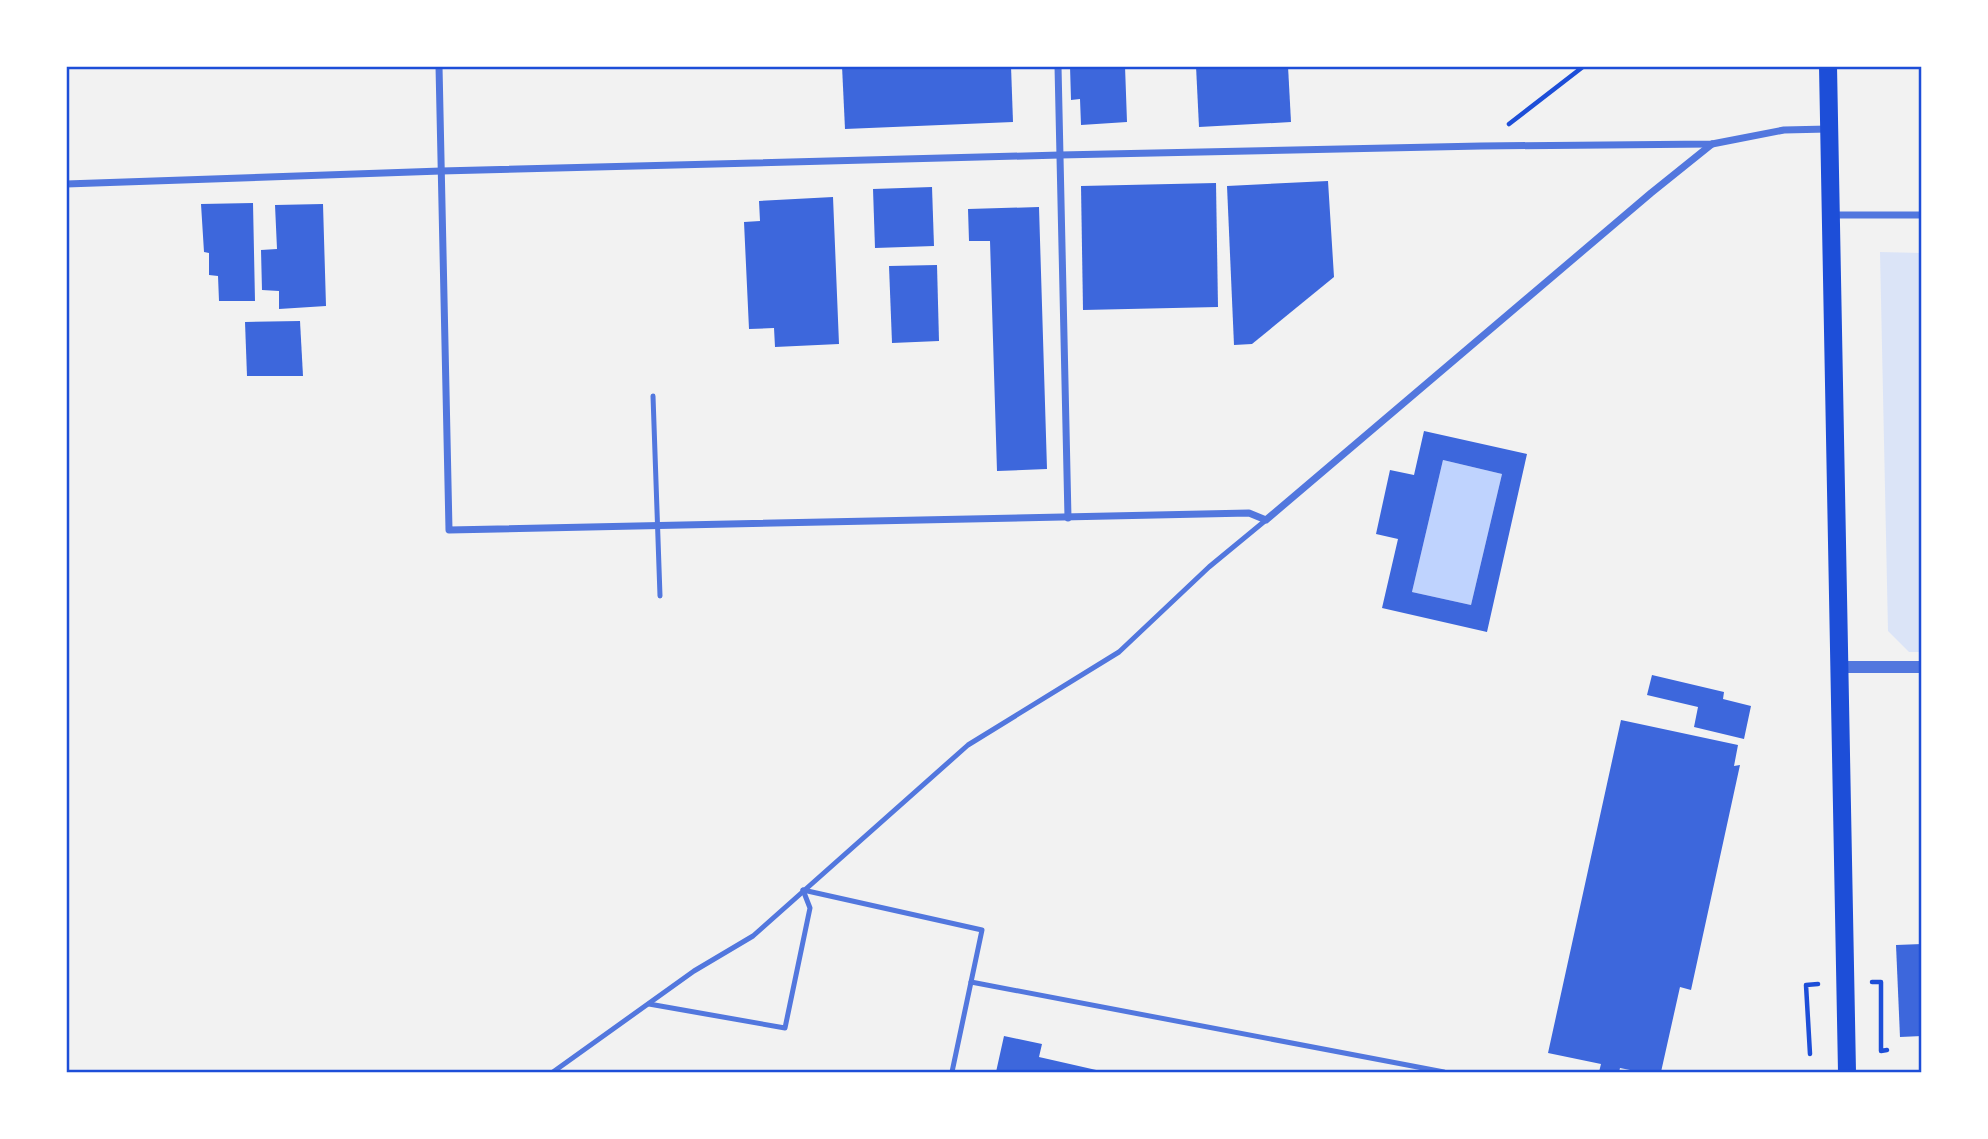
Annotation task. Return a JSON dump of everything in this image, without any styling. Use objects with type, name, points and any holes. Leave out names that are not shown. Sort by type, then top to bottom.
[{"type":"main road","points":[[1828,66],[1847,1073]]},
{"type":"street","points":[[439,66],[449,530],[1249,513],[1266,520],[1651,192],[1712,144]]},
{"type":"street","points":[[1058,66],[1068,518]]},
{"type":"street","points":[[66,184],[1060,155],[1712,144],[1784,130],[1829,129]]},
{"type":"street","points":[[1830,215],[1922,215]]},
{"type":"street","points":[[1840,667],[1922,667]]},
{"type":"lane","points":[[653,396],[660,596]]},
{"type":"lane","points":[[553,1073],[694,971],[753,936],[968,745],[1119,652],[1209,567],[1266,520]]},
{"type":"lane","points":[[803,890],[982,930],[952,1073]]},
{"type":"lane","points":[[649,1004],[785,1028],[810,908],[803,890]]},
{"type":"lane","points":[[971,982],[1444,1073]]},
{"type":"path","points":[[1481,146],[1584,66]]},
{"type":"path","points":[[1881,987],[1881,1051],[1887,1050]]},
{"type":"path","points":[[1806,989],[1810,1054]]},
{"type":"shaded area","points":[[1880,252],[1921,253],[1921,652],[1909,652],[1888,631]]},
{"type":"water","points":[[1443,460],[1502,474],[1471,605],[1412,592]]},
{"type":"building","points":[[842,66],[1011,66],[1013,122],[845,129]]},
{"type":"building","points":[[1070,66],[1125,66],[1127,122],[1081,125],[1080,99],[1071,100]]},
{"type":"building","points":[[1196,66],[1288,66],[1291,122],[1199,127]]},
{"type":"building","points":[[1328,181],[1334,277],[1252,344],[1234,345],[1227,186]]},
{"type":"building","points":[[1216,183],[1218,307],[1083,310],[1081,186]]},
{"type":"building","points":[[932,187],[934,246],[875,248],[873,189]]},
{"type":"building","points":[[833,197],[839,344],[775,347],[774,328],[749,329],[744,222],[760,221],[759,201]]},
{"type":"building","points":[[253,203],[255,301],[219,301],[218,276],[209,275],[209,253],[204,252],[201,204]]},
{"type":"building","points":[[323,204],[326,306],[279,309],[279,291],[262,290],[261,250],[277,249],[275,205]]},
{"type":"building","points":[[1039,207],[1047,469],[997,471],[990,241],[969,241],[968,209]]},
{"type":"building","points":[[937,265],[939,341],[892,343],[889,266]]},
{"type":"building","points":[[300,321],[303,376],[247,376],[245,322]]},
{"type":"building","points":[[1424,431],[1527,454],[1487,632],[1382,608],[1398,539],[1376,534],[1390,470],[1414,475]],"holes":[[[1443,460],[1502,474],[1471,605],[1412,592]]]},
{"type":"building","points":[[1652,675],[1724,692],[1723,699],[1751,706],[1744,739],[1694,727],[1698,707],[1647,695]]},
{"type":"building","points":[[1621,720],[1738,745],[1734,766],[1740,765],[1691,990],[1680,987],[1661,1072],[1620,1068],[1619,1072],[1599,1072],[1601,1064],[1548,1053]]},
{"type":"building","points":[[1922,944],[1922,1036],[1900,1037],[1896,945]]},
{"type":"building","points":[[1004,1036],[1042,1044],[1039,1057],[1105,1072],[996,1072]]}]
